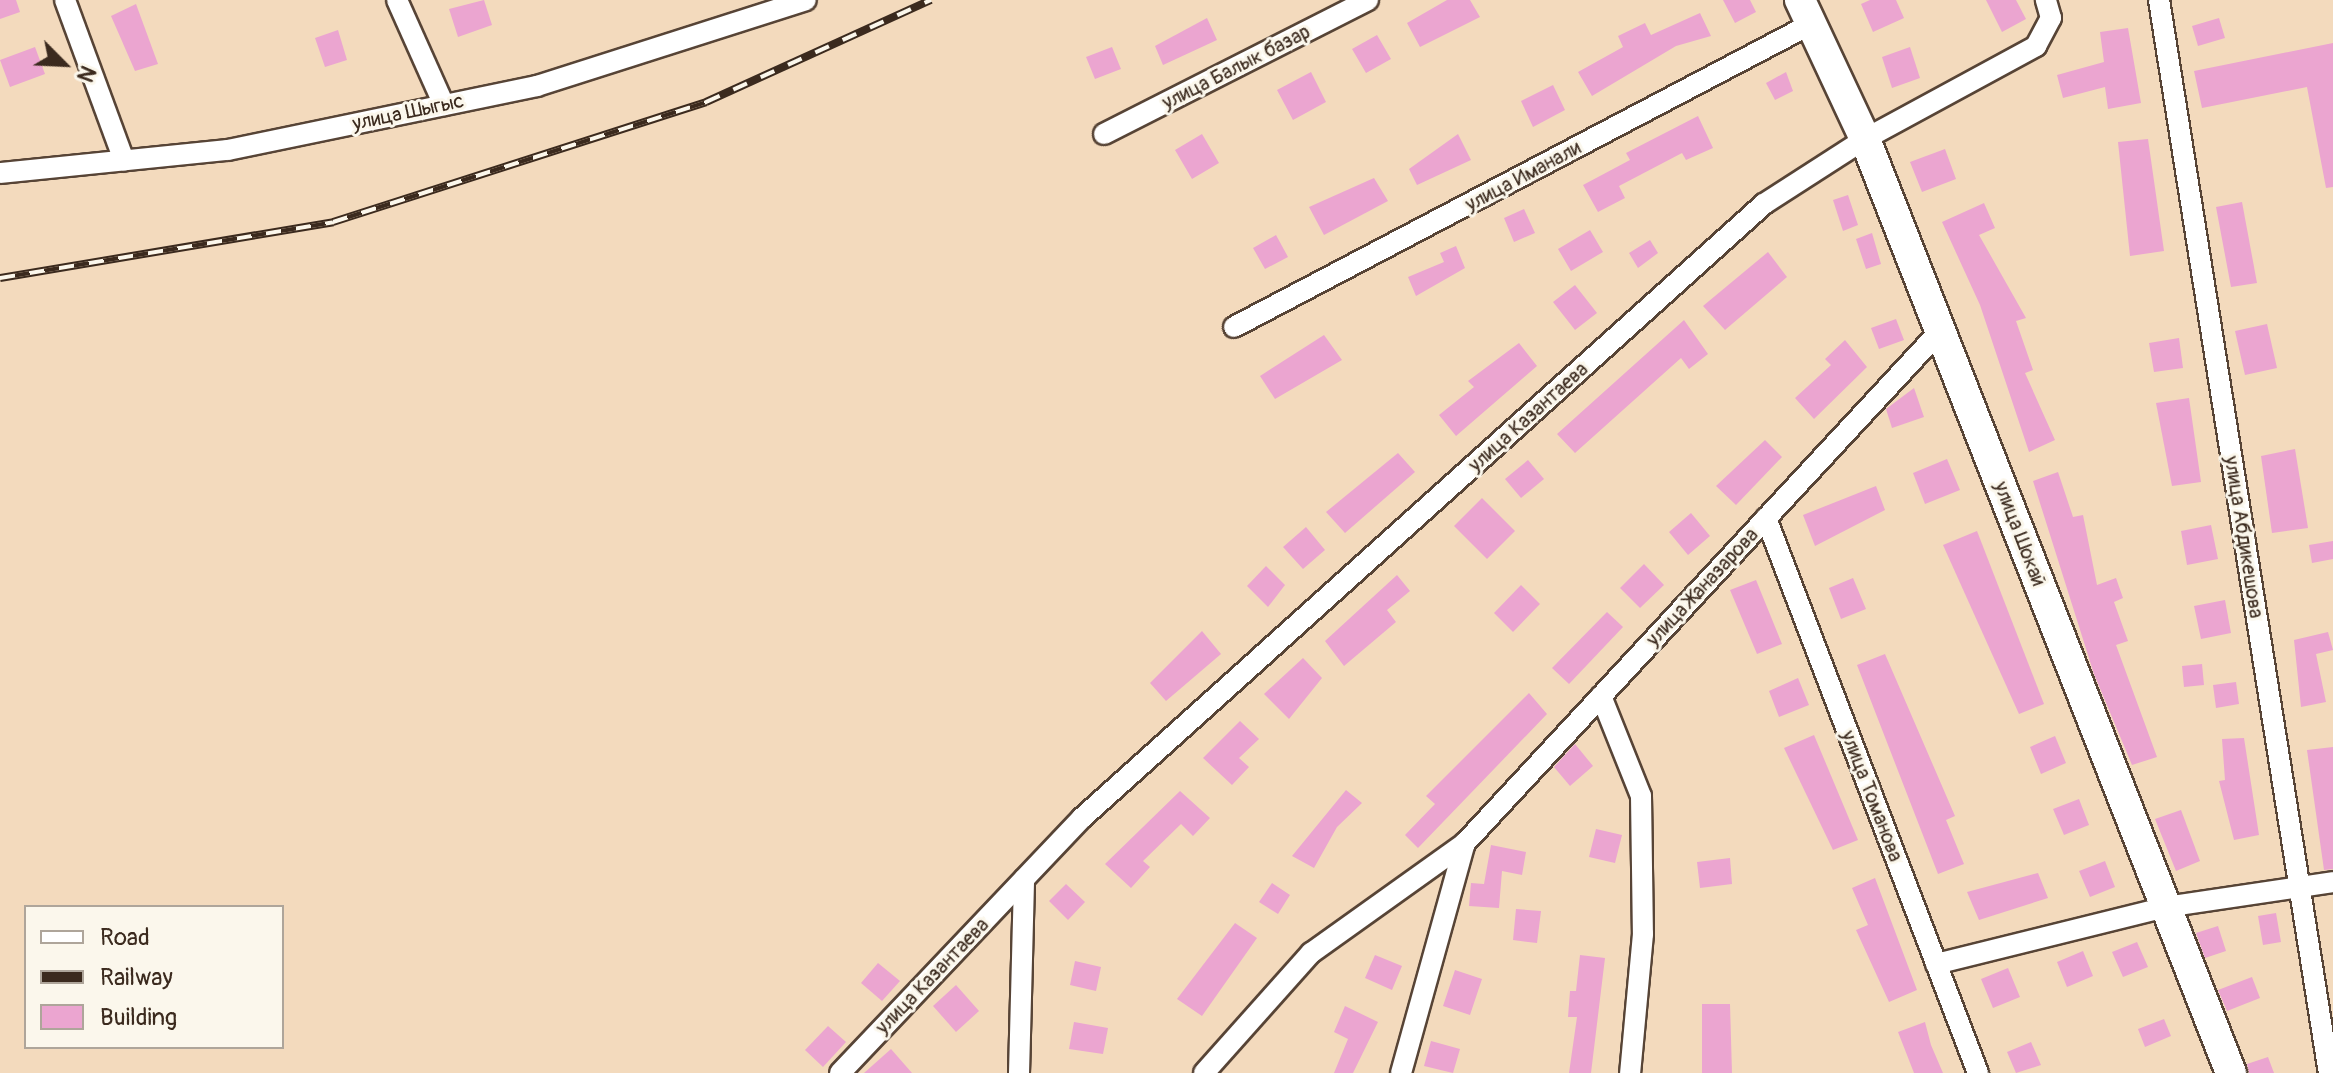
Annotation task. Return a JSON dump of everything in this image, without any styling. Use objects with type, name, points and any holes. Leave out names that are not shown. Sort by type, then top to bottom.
[{"type":"street","points":[[65,0],[124,160]]},
{"type":"street","points":[[397,0],[444,105]]},
{"type":"street","name":"улица Шыгыс","points":[[0,173],[228,150],[537,86],[806,0]]},
{"type":"street","name":"улица Балык базар","points":[[1104,134],[1368,0]]},
{"type":"street","name":"улица Казантаева","points":[[840,1073],[1082,818],[1764,204],[1865,139],[2036,46],[2051,18],[2046,0]]},
{"type":"street","name":"улица Абдикешова","points":[[2159,0],[2329,1073]]},
{"type":"street","name":"улица Шокай","points":[[1806,12],[1865,139],[2231,1073]]},
{"type":"street","name":"улица Иманали","points":[[1234,327],[1806,12]]},
{"type":"street","name":"улица Жаназарова","points":[[1204,1073],[1311,953],[1465,843],[1940,331]]},
{"type":"street","name":"улица Томанова","points":[[1766,518],[1978,1073]]},
{"type":"street","points":[[1601,696],[1641,796],[1643,934],[1630,1073]]},
{"type":"street","name":"улица Жаназарова","points":[[1401,1073],[1465,843]]},
{"type":"street","name":"улица Казантаева","points":[[1019,1073],[1024,879]]},
{"type":"street","points":[[1936,964],[2166,907],[2333,882]]},
{"type":"building","points":[[0,0],[16,0],[20,12],[0,19]]},
{"type":"building","points":[[484,0],[492,25],[458,37],[449,9]]},
{"type":"building","points":[[1447,0],[1470,0],[1480,17],[1420,47],[1407,23]]},
{"type":"building","points":[[1723,0],[1750,0],[1756,12],[1735,23]]},
{"type":"building","points":[[1870,0],[1896,0],[1904,18],[1873,32],[1861,4]]},
{"type":"building","points":[[1986,0],[2016,0],[2026,19],[2002,32]]},
{"type":"building","points":[[136,4],[158,64],[135,71],[111,16]]},
{"type":"building","points":[[1700,13],[1711,36],[1676,46],[1592,96],[1578,72],[1623,47],[1618,36],[1645,23],[1651,35]]},
{"type":"building","points":[[1207,18],[1217,40],[1163,65],[1155,46]]},
{"type":"building","points":[[2219,18],[2225,38],[2198,46],[2192,26]]},
{"type":"building","points":[[2128,28],[2141,103],[2108,109],[2105,87],[2063,98],[2057,75],[2104,62],[2100,32]]},
{"type":"building","points":[[338,30],[347,60],[325,67],[315,38]]},
{"type":"building","points":[[1377,35],[1391,59],[1366,73],[1352,49]]},
{"type":"building","points":[[2333,43],[2333,187],[2326,188],[2307,87],[2202,108],[2194,71]]},
{"type":"building","points":[[35,47],[45,74],[10,87],[0,60]]},
{"type":"building","points":[[1112,47],[1121,69],[1095,79],[1086,57]]},
{"type":"building","points":[[1910,47],[1920,78],[1892,88],[1882,57]]},
{"type":"building","points":[[1311,72],[1326,102],[1293,120],[1277,90]]},
{"type":"building","points":[[1786,72],[1793,91],[1775,100],[1766,83]]},
{"type":"building","points":[[1553,85],[1565,110],[1533,127],[1521,101]]},
{"type":"building","points":[[1698,116],[1713,148],[1686,160],[1682,153],[1619,186],[1625,198],[1598,212],[1583,185],[1630,160],[1626,153]]},
{"type":"building","points":[[1202,134],[1219,163],[1192,179],[1175,150]]},
{"type":"building","points":[[1458,134],[1471,160],[1417,185],[1409,169]]},
{"type":"building","points":[[2148,139],[2164,251],[2130,256],[2118,142]]},
{"type":"building","points":[[1945,149],[1956,179],[1922,192],[1910,162]]},
{"type":"building","points":[[1374,178],[1388,201],[1324,235],[1309,207]]},
{"type":"building","points":[[1848,195],[1858,225],[1843,231],[1833,200]]},
{"type":"building","points":[[2242,202],[2257,283],[2231,287],[2216,207]]},
{"type":"building","points":[[1984,203],[1995,228],[1979,235],[2026,318],[2016,321],[2033,370],[2025,373],[2055,440],[2029,452],[1980,305],[1942,222]]},
{"type":"building","points":[[1524,209],[1535,233],[1514,242],[1504,218]]},
{"type":"building","points":[[1590,230],[1603,252],[1571,271],[1558,249]]},
{"type":"building","points":[[1872,233],[1881,264],[1866,269],[1856,239]]},
{"type":"building","points":[[1276,235],[1288,257],[1265,269],[1253,248]]},
{"type":"building","points":[[1650,240],[1658,253],[1638,268],[1629,253]]},
{"type":"building","points":[[1456,246],[1465,268],[1416,296],[1408,277],[1444,262],[1440,253]]},
{"type":"building","points":[[1768,252],[1787,277],[1725,330],[1703,306]]},
{"type":"building","points":[[1575,285],[1597,313],[1575,330],[1553,302]]},
{"type":"building","points":[[1896,319],[1904,340],[1879,349],[1871,328]]},
{"type":"building","points":[[1684,320],[1708,354],[1689,369],[1681,358],[1575,453],[1557,434]]},
{"type":"building","points":[[2267,324],[2277,368],[2245,375],[2235,331]]},
{"type":"building","points":[[1324,335],[1342,360],[1275,399],[1260,376]]},
{"type":"building","points":[[2179,338],[2183,368],[2154,372],[2149,343]]},
{"type":"building","points":[[1845,340],[1867,367],[1814,419],[1795,398],[1831,365],[1825,359]]},
{"type":"building","points":[[1519,343],[1537,366],[1456,436],[1439,415],[1474,387],[1468,381]]},
{"type":"building","points":[[1914,388],[1924,417],[1892,428],[1886,409]]},
{"type":"building","points":[[2189,398],[2201,482],[2172,486],[2156,403]]},
{"type":"building","points":[[1765,440],[1782,457],[1736,505],[1716,486]]},
{"type":"building","points":[[2295,449],[2308,528],[2272,533],[2261,456]]},
{"type":"building","points":[[1398,453],[1415,472],[1345,533],[1326,512]]},
{"type":"building","points":[[1947,459],[1960,490],[1925,504],[1913,473]]},
{"type":"building","points":[[1528,460],[1544,479],[1521,498],[1505,479]]},
{"type":"building","points":[[2058,472],[2073,517],[2083,515],[2097,585],[2116,578],[2123,598],[2114,602],[2128,641],[2116,645],[2157,757],[2132,765],[2094,674],[2033,481]]},
{"type":"building","points":[[1876,486],[1885,510],[1815,546],[1803,515]]},
{"type":"building","points":[[1482,498],[1515,531],[1487,559],[1454,526]]},
{"type":"building","points":[[1691,513],[1710,536],[1688,555],[1669,532]]},
{"type":"building","points":[[2211,525],[2218,559],[2187,565],[2181,531]]},
{"type":"building","points":[[1306,527],[1325,550],[1303,569],[1283,547]]},
{"type":"building","points":[[1977,531],[2044,704],[2019,714],[1943,545]]},
{"type":"building","points":[[2333,541],[2333,559],[2312,563],[2309,545]]},
{"type":"building","points":[[1644,564],[1664,585],[1640,608],[1620,588]]},
{"type":"building","points":[[1266,566],[1285,585],[1268,607],[1247,586]]},
{"type":"building","points":[[1397,575],[1410,591],[1387,610],[1396,622],[1344,666],[1325,641]]},
{"type":"building","points":[[1853,578],[1866,609],[1841,619],[1829,588]]},
{"type":"building","points":[[1756,580],[1782,644],[1757,654],[1730,590]]},
{"type":"building","points":[[1521,585],[1540,604],[1513,632],[1494,613]]},
{"type":"building","points":[[2225,600],[2231,633],[2201,639],[2194,606]]},
{"type":"building","points":[[1607,612],[1623,627],[1569,684],[1552,668]]},
{"type":"building","points":[[1202,631],[1221,654],[1166,701],[1150,683]]},
{"type":"building","points":[[2328,632],[2333,650],[2316,654],[2326,702],[2301,707],[2294,640]]},
{"type":"building","points":[[1885,654],[1955,816],[1946,820],[1964,864],[1938,874],[1857,665]]},
{"type":"building","points":[[1303,658],[1322,678],[1289,719],[1264,694]]},
{"type":"building","points":[[2202,664],[2204,685],[2184,687],[2182,666]]},
{"type":"building","points":[[1798,678],[1809,705],[1779,717],[1769,691]]},
{"type":"building","points":[[2236,682],[2239,704],[2216,708],[2213,685]]},
{"type":"building","points":[[1529,693],[1547,714],[1418,848],[1405,835],[1435,804],[1426,796]]},
{"type":"building","points":[[1240,721],[1259,739],[1239,758],[1249,767],[1232,785],[1203,758]]},
{"type":"building","points":[[1814,735],[1858,840],[1833,850],[1784,748]]},
{"type":"building","points":[[2055,736],[2066,763],[2041,774],[2030,747]]},
{"type":"building","points":[[2244,738],[2259,835],[2234,840],[2219,781],[2225,780],[2222,739]]},
{"type":"building","points":[[1575,744],[1593,766],[1570,786],[1554,767]]},
{"type":"building","points":[[2333,747],[2333,869],[2324,870],[2307,750]]},
{"type":"building","points":[[1346,790],[1362,803],[1337,827],[1314,868],[1292,856]]},
{"type":"building","points":[[1180,791],[1210,818],[1193,836],[1181,824],[1143,861],[1150,867],[1131,888],[1105,864]]},
{"type":"building","points":[[2079,799],[2089,825],[2064,835],[2053,809]]},
{"type":"building","points":[[2181,810],[2200,861],[2176,871],[2155,819]]},
{"type":"building","points":[[1596,829],[1622,835],[1615,863],[1589,857]]},
{"type":"building","points":[[1491,845],[1526,852],[1522,875],[1502,871],[1499,908],[1469,906],[1471,883],[1484,884]]},
{"type":"building","points":[[1730,858],[1732,884],[1700,888],[1697,862]]},
{"type":"building","points":[[2105,861],[2115,887],[2090,897],[2079,871]]},
{"type":"building","points":[[2038,873],[2048,898],[1979,920],[1967,892]]},
{"type":"building","points":[[1875,878],[1917,990],[1889,1002],[1856,930],[1868,925],[1852,888]]},
{"type":"building","points":[[1272,883],[1290,895],[1278,914],[1259,902]]},
{"type":"building","points":[[1066,884],[1085,902],[1068,920],[1049,901]]},
{"type":"building","points":[[1516,909],[1541,911],[1537,943],[1513,940]]},
{"type":"building","points":[[2276,913],[2281,942],[2263,945],[2258,916]]},
{"type":"building","points":[[1235,923],[1257,938],[1202,1016],[1177,999]]},
{"type":"building","points":[[2218,926],[2226,951],[2205,958],[2196,933]]},
{"type":"building","points":[[2137,942],[2148,967],[2123,977],[2112,952]]},
{"type":"building","points":[[2083,951],[2093,976],[2067,987],[2057,962]]},
{"type":"building","points":[[1375,955],[1402,966],[1392,990],[1365,978]]},
{"type":"building","points":[[1580,955],[1605,958],[1591,1073],[1569,1073],[1577,1017],[1568,1017],[1570,991],[1576,991]]},
{"type":"building","points":[[1075,961],[1101,967],[1096,991],[1070,985]]},
{"type":"building","points":[[878,963],[900,981],[882,1001],[861,983]]},
{"type":"building","points":[[2008,968],[2020,997],[1993,1008],[1981,979]]},
{"type":"building","points":[[1455,970],[1482,979],[1470,1015],[1443,1006]]},
{"type":"building","points":[[2252,977],[2260,998],[2227,1011],[2218,990]]},
{"type":"building","points":[[956,985],[979,1011],[956,1032],[933,1006]]},
{"type":"building","points":[[1702,1004],[1730,1004],[1732,1073],[1702,1073]]},
{"type":"building","points":[[1345,1006],[1378,1022],[1353,1073],[1334,1073],[1348,1039],[1334,1032]]},
{"type":"building","points":[[2164,1019],[2171,1036],[2145,1047],[2138,1029]]},
{"type":"building","points":[[1074,1022],[1108,1028],[1103,1054],[1069,1049]]},
{"type":"building","points":[[1925,1022],[1943,1073],[1914,1073],[1898,1032]]},
{"type":"building","points":[[828,1026],[846,1042],[823,1067],[805,1050]]},
{"type":"building","points":[[1431,1041],[1460,1049],[1453,1073],[1424,1066]]},
{"type":"building","points":[[2031,1042],[2041,1065],[2016,1073],[2007,1052]]},
{"type":"building","points":[[891,1049],[912,1073],[864,1073]]},
{"type":"building","points":[[2268,1057],[2274,1073],[2249,1073],[2247,1064]]},
{"type":"railway","points":[[0,278],[333,222],[706,102],[931,0]]}]
